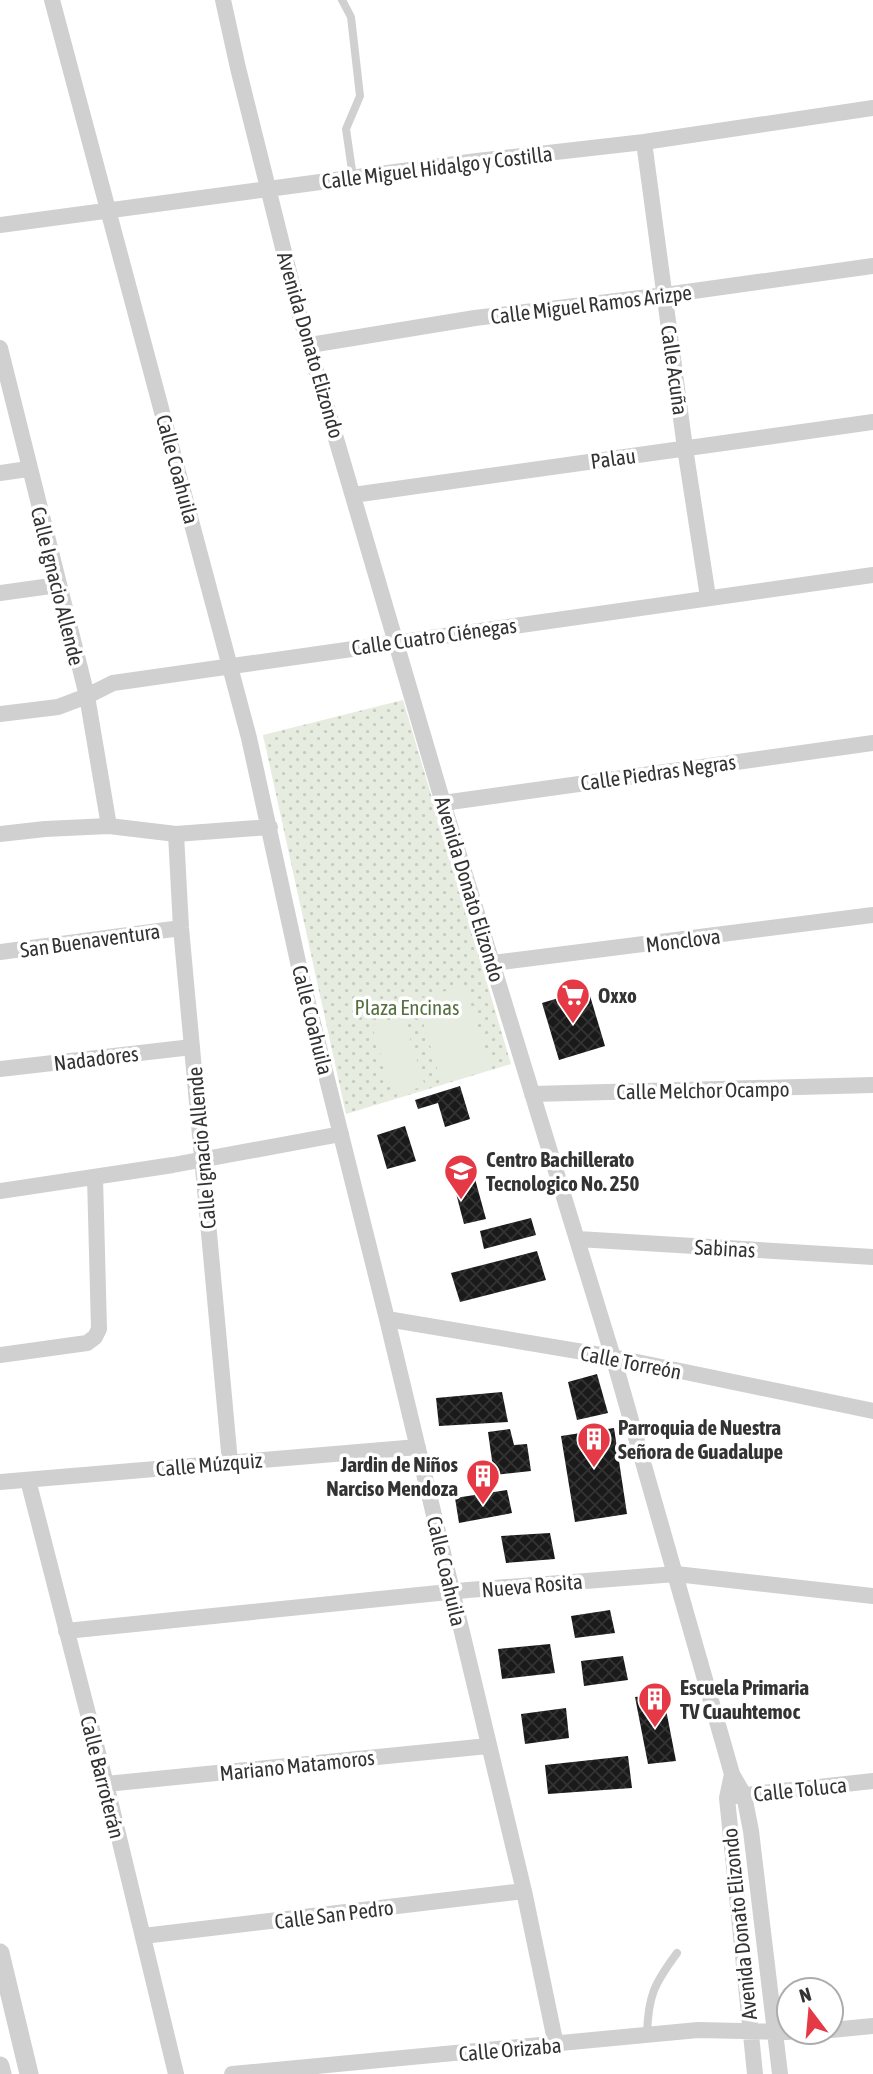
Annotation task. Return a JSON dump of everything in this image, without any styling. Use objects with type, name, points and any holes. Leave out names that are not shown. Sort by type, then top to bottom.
[{"type":"street","name":"Calle Coahuila","points":[[52,0],[231,665],[270,827],[300,971],[387,1319],[524,1891],[556,2045]]},
{"type":"street","name":"Avenida Donato Elizondo","points":[[223,0],[268,188],[310,345],[395,641],[578,1239],[732,1774],[744,1795],[775,1983]]},
{"type":"street","name":"Calle Miguel Hidalgo y Costilla","points":[[0,225],[353,177],[644,142],[873,108]]},
{"type":"street","name":"Calle Acuña","points":[[644,142],[708,597]]},
{"type":"street","name":"Calle Miguel Ramos Arizpe","points":[[310,345],[475,318],[873,266]]},
{"type":"street","name":"Calle Ignacio Allende","points":[[1,353],[86,696],[108,826]]},
{"type":"street","name":"Palau","points":[[353,495],[873,422]]},
{"type":"street","points":[[0,473],[28,469]]},
{"type":"street","name":"Calle Cuatro Ciénegas","points":[[0,714],[58,707],[113,683],[873,575]]},
{"type":"street","points":[[0,593],[58,585]]},
{"type":"street","name":"Calle Piedras Negras","points":[[443,803],[873,743]]},
{"type":"street","points":[[0,834],[108,826],[176,834],[270,827]]},
{"type":"street","name":"Calle Ignacio Allende","points":[[176,834],[181,928],[230,1462]]},
{"type":"street","name":"Monclova","points":[[492,963],[873,915]]},
{"type":"street","name":"San Buenaventura","points":[[0,952],[181,928]]},
{"type":"street","name":"Nadadores","points":[[0,1069],[192,1047]]},
{"type":"street","name":"Calle Melchor Ocampo","points":[[532,1094],[873,1085]]},
{"type":"street","points":[[0,1191],[341,1134]]},
{"type":"street","points":[[0,1355],[87,1343],[95,1337],[99,1329],[95,1177]]},
{"type":"street","name":"Sabinas","points":[[578,1239],[873,1257]]},
{"type":"street","name":"Calle Torreón","points":[[387,1319],[613,1357],[873,1411]]},
{"type":"street","name":"Calle Múzquiz","points":[[0,1482],[418,1447]]},
{"type":"street","name":"Calle Barroterán","points":[[28,1480],[106,1784],[176,2074]]},
{"type":"street","name":"Nueva Rosita","points":[[66,1631],[452,1592],[676,1574],[873,1596]]},
{"type":"street","name":"Mariano Matamoros","points":[[106,1784],[488,1746]]},
{"type":"street","name":"Avenida Donato Elizondo","points":[[732,1774],[727,1798],[755,2074]]},
{"type":"street","name":"Calle Toluca","points":[[727,1798],[873,1781]]},
{"type":"street","name":"Calle San Pedro","points":[[143,1936],[524,1891]]},
{"type":"street","points":[[0,1954],[29,2074]]},
{"type":"street","points":[[845,2029],[873,2026]]},
{"type":"street","name":"Calle Orizaba","points":[[232,2074],[290,2071],[698,2030],[775,2032]]},
{"type":"street","name":"Avenida Donato Elizondo","points":[[780,2074],[782,2046]]},
{"type":"street","points":[[0,2066],[2,2074]]},
{"type":"lane","points":[[342,0],[351,17],[360,96],[346,129],[353,177]]},
{"type":"lane","points":[[647,2035],[649,1998],[660,1976],[677,1953]]},
{"type":"green space","name":"Plaza Encinas","points":[[403,700],[511,1064],[346,1114],[263,735]]},
{"type":"green space","points":[[465,985],[491,1069],[442,1084],[416,1000]]},
{"type":"green space","points":[[403,1016],[425,1086],[393,1095],[372,1026]]},
{"type":"building","name":"Oxxo","points":[[588,989],[605,1046],[559,1060],[542,1003]]},
{"type":"building","points":[[460,1086],[470,1119],[445,1127],[438,1103],[418,1109],[415,1100]]},
{"type":"building","points":[[405,1126],[416,1161],[387,1169],[377,1135]]},
{"type":"building","points":[[472,1168],[486,1219],[464,1224],[451,1174]]},
{"type":"building","points":[[531,1218],[536,1235],[484,1249],[480,1231]]},
{"type":"building","points":[[537,1251],[546,1280],[460,1302],[451,1273]]},
{"type":"building","points":[[597,1374],[608,1413],[577,1420],[568,1382]]},
{"type":"building","points":[[502,1392],[508,1422],[439,1426],[436,1398]]},
{"type":"building","name":"Parroquia de Nuestra Señora de Guadalupe","points":[[614,1428],[627,1514],[575,1522],[561,1436]]},
{"type":"building","points":[[510,1429],[514,1445],[527,1444],[531,1471],[494,1475],[488,1432]]},
{"type":"building","name":"Jardin de Niños Narciso Mendoza","points":[[507,1490],[512,1513],[459,1523],[455,1498]]},
{"type":"building","points":[[550,1533],[555,1559],[506,1563],[501,1536]]},
{"type":"building","points":[[610,1610],[615,1633],[575,1638],[571,1616]]},
{"type":"building","points":[[550,1644],[555,1673],[502,1679],[498,1649]]},
{"type":"building","points":[[623,1656],[628,1680],[584,1686],[581,1661]]},
{"type":"building","name":"Escuela Primaria TV Cuauhtemoc","points":[[663,1694],[676,1761],[648,1764],[635,1697]]},
{"type":"building","points":[[566,1708],[569,1738],[525,1744],[521,1714]]},
{"type":"building","points":[[628,1756],[632,1788],[548,1794],[545,1765]]},
{"type":"place","name":"Oxxo","points":[[573,1025]]},
{"type":"place","name":"Centro Bachillerato Tecnologico No. 250","points":[[461,1201]]},
{"type":"place","name":"Parroquia de Nuestra Señora de Guadalupe","points":[[594,1469]]},
{"type":"place","name":"Jardin de Niños Narciso Mendoza","points":[[483,1506]]},
{"type":"place","name":"Escuela Primaria TV Cuauhtemoc","points":[[655,1729]]}]
